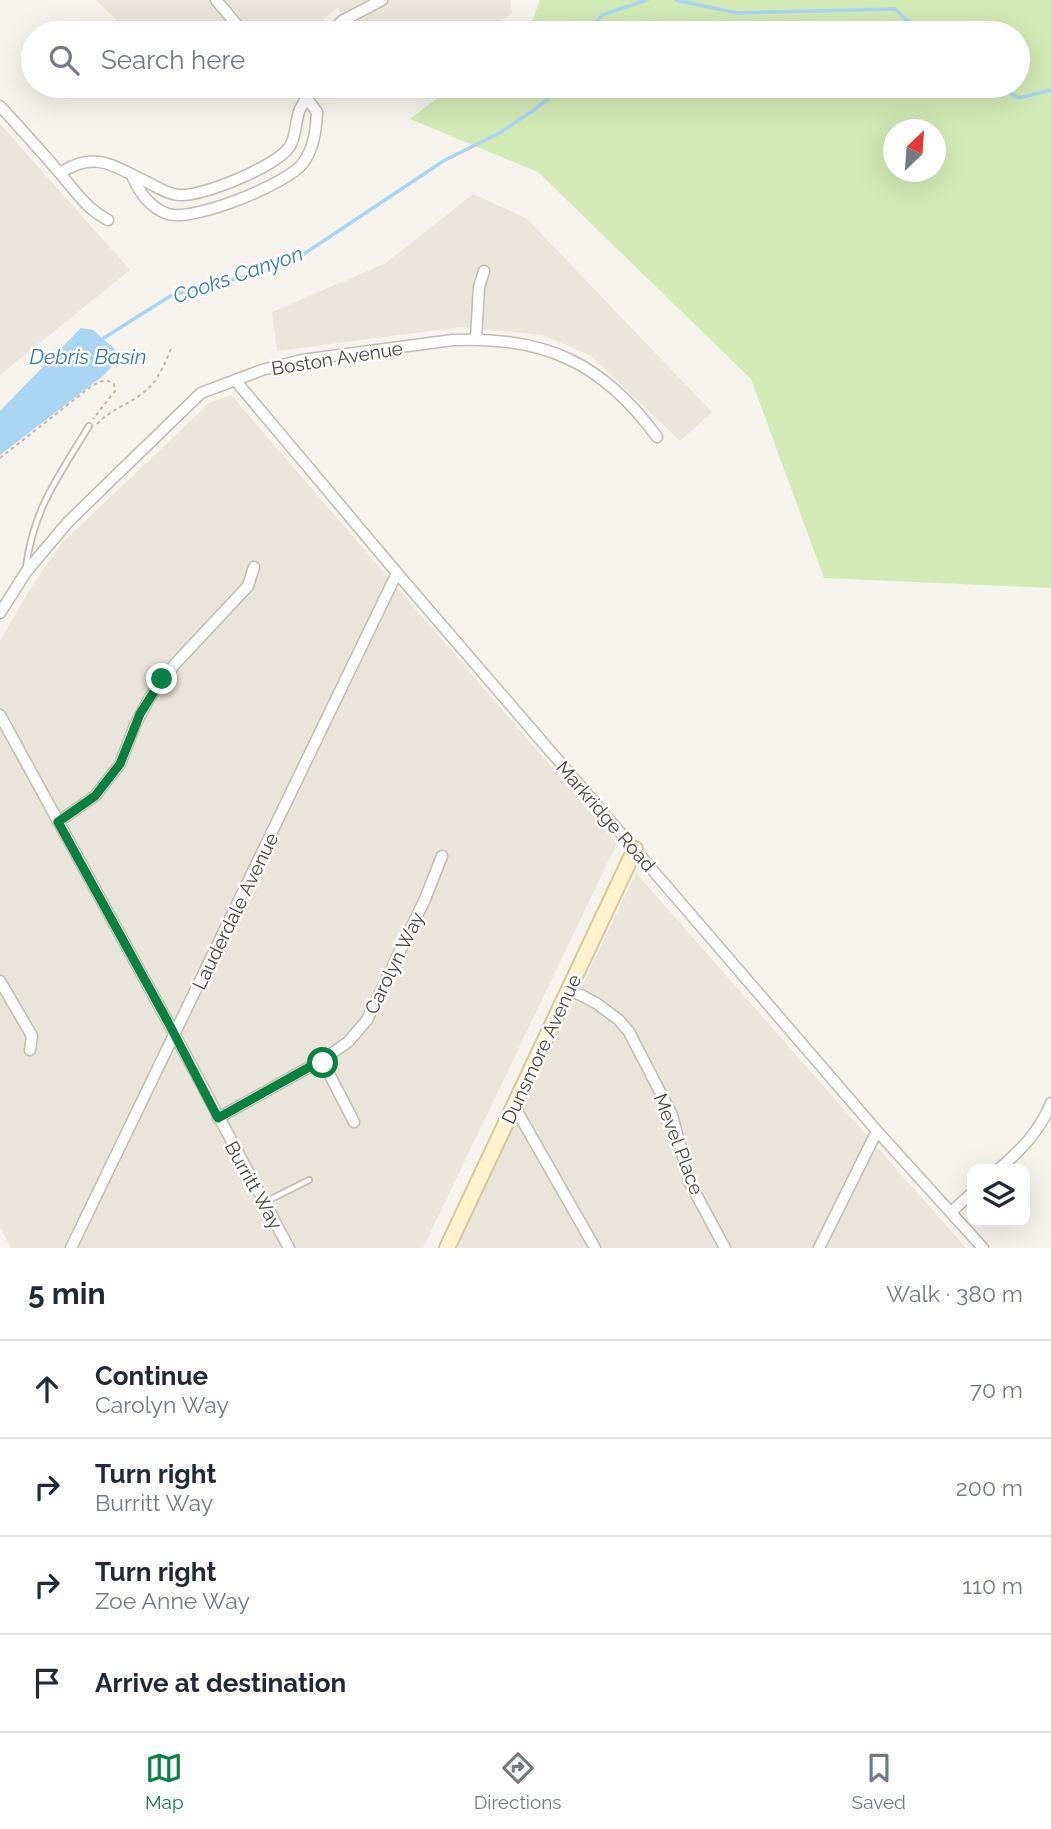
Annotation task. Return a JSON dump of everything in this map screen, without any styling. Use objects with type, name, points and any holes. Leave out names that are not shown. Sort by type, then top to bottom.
[{"type":"street","points":[[216,0],[234,21]]},
{"type":"street","points":[[342,21],[382,0]]},
{"type":"street","points":[[60,173],[84,160],[100,161],[132,176],[162,191],[179,195],[196,194],[275,160],[289,147],[300,109],[308,100],[317,112],[314,139],[301,166],[268,187],[200,213],[171,215],[155,208],[138,188],[132,176]]},
{"type":"street","points":[[0,106],[60,173],[76,195],[108,220]]},
{"type":"street","points":[[476,339],[479,287],[484,271]]},
{"type":"street","name":"Boston Avenue","points":[[0,613],[26,572],[68,522],[201,393],[262,370],[302,360],[453,340],[521,343],[577,362],[611,385],[657,437]]},
{"type":"street","name":"Markridge Road","points":[[234,380],[877,1131],[983,1248]]},
{"type":"street","points":[[58,822],[95,796],[120,764],[135,724],[150,697],[175,664],[248,586],[254,567]]},
{"type":"street","name":"Lauderdale Avenue","points":[[71,1248],[397,573]]},
{"type":"street","name":"Burritt Way","points":[[0,715],[289,1248]]},
{"type":"street","name":"Dunsmore Avenue","points":[[447,1248],[635,849]]},
{"type":"street","name":"Carolyn Way","points":[[218,1118],[322,1060],[348,1042],[367,1020],[425,899],[442,856]]},
{"type":"street","points":[[0,981],[32,1037],[30,1050]]},
{"type":"street","name":"Mevel Place","points":[[569,989],[596,1003],[619,1020],[629,1032],[672,1115],[690,1183],[725,1248]]},
{"type":"street","points":[[322,1060],[354,1122]]},
{"type":"street","points":[[1004,1164],[1040,1127],[1051,1103]]},
{"type":"street","points":[[514,1107],[595,1248]]},
{"type":"street","points":[[818,1248],[877,1131]]},
{"type":"street","points":[[951,1212],[967,1198]]},
{"type":"lane","points":[[26,572],[31,536],[38,513],[89,426]]},
{"type":"lane","points":[[264,1202],[309,1180]]},
{"type":"path","points":[[89,426],[96,425],[107,413],[150,387],[160,374],[171,349]]},
{"type":"path","points":[[0,458],[89,388],[103,380],[111,381],[115,391],[89,426]]},
{"type":"shaded area","points":[[96,0],[510,0],[512,14],[500,21],[343,21],[338,7],[322,21],[118,21]]},
{"type":"shaded area","points":[[0,124],[130,270],[0,375]]},
{"type":"shaded area","points":[[473,194],[526,218],[712,412],[680,441],[591,356],[543,335],[461,327],[277,351],[272,312],[386,263]]},
{"type":"shaded area","points":[[231,395],[617,843],[423,1248],[11,1248],[0,1227],[0,641],[60,545],[209,403]]},
{"type":"shaded area","points":[[636,873],[966,1248],[456,1248]]},
{"type":"green space","points":[[540,0],[1051,0],[1051,588],[824,578],[751,379],[538,172],[410,119],[437,98],[1030,98],[1030,21],[532,21]]},
{"type":"water","name":"Debris Basin","points":[[81,328],[93,330],[118,352],[114,364],[103,376],[0,455],[0,411]]},
{"type":"waterway","name":"Cooks Canyon","points":[[597,21],[602,15],[647,0]]},
{"type":"waterway","name":"Cooks Canyon","points":[[676,0],[737,13],[895,9],[908,21]]},
{"type":"waterway","name":"Cooks Canyon","points":[[1030,95],[1051,90]]},
{"type":"waterway","name":"Cooks Canyon","points":[[99,341],[172,295],[263,272],[301,256],[445,160],[498,134],[549,98]]},
{"type":"route","points":[[162,679],[135,724],[120,764],[95,796],[58,822],[218,1118],[322,1060],[323,1063]]}]
